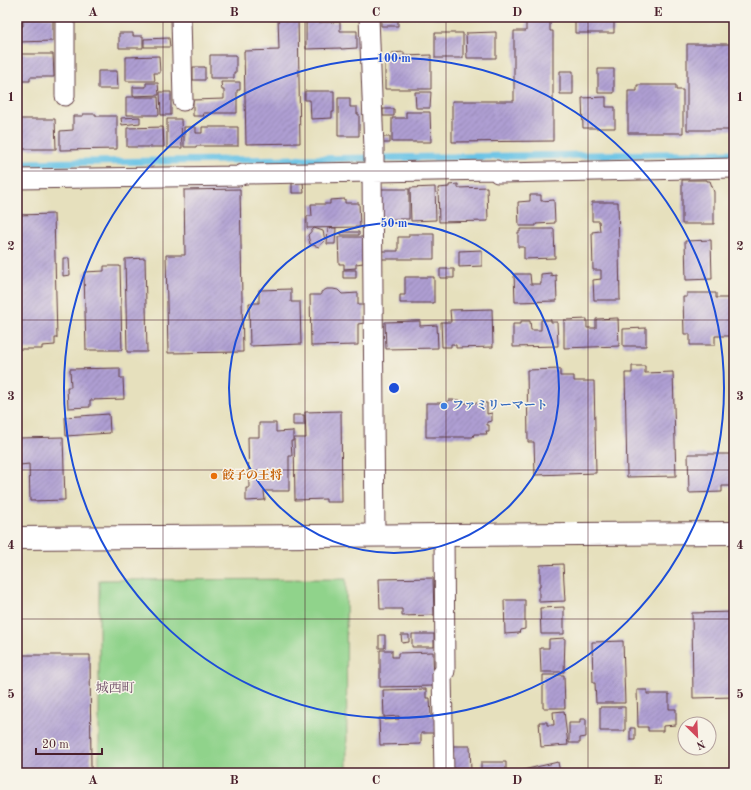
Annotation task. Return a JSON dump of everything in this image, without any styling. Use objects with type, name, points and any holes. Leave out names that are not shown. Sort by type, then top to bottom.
[{"type":"street","points":[[65,17],[65,96]]},
{"type":"street","points":[[181,17],[183,101]]},
{"type":"street","points":[[370,17],[374,149],[375,535]]},
{"type":"street","points":[[17,179],[239,176],[243,174],[373,171],[496,170],[498,173],[734,168]]},
{"type":"street","points":[[17,538],[734,533]]},
{"type":"street","points":[[444,535],[445,671],[442,674],[444,773]]},
{"type":"green space","points":[[346,579],[347,773],[99,773],[99,580]]},
{"type":"building","points":[[23,17],[53,17],[53,41],[17,42],[17,26],[23,26]]},
{"type":"building","points":[[278,17],[298,17],[300,143],[246,144],[244,51],[279,50]]},
{"type":"building","points":[[381,17],[398,17],[398,26],[381,26]]},
{"type":"building","points":[[434,17],[448,17],[448,18],[434,19]]},
{"type":"building","points":[[575,17],[614,17],[614,33],[575,33]]},
{"type":"building","points":[[526,20],[550,20],[550,31],[553,31],[553,141],[452,142],[452,101],[514,101],[514,31],[526,31]]},
{"type":"building","points":[[306,22],[340,22],[340,31],[357,31],[357,48],[306,49]]},
{"type":"building","points":[[496,32],[496,58],[467,58],[466,33]]},
{"type":"building","points":[[119,33],[133,33],[133,36],[143,36],[143,48],[119,48]]},
{"type":"building","points":[[435,33],[463,33],[463,58],[435,58]]},
{"type":"building","points":[[169,38],[170,47],[144,47],[144,39]]},
{"type":"building","points":[[687,44],[734,44],[734,130],[687,130]]},
{"type":"building","points":[[404,52],[404,56],[431,55],[431,89],[385,89],[385,56],[391,57],[391,53]]},
{"type":"building","points":[[17,54],[53,54],[54,77],[30,77],[30,81],[20,81],[20,78],[17,78]]},
{"type":"building","points":[[210,55],[236,55],[236,72],[234,72],[234,78],[210,78]]},
{"type":"building","points":[[159,56],[160,73],[154,73],[155,81],[126,81],[126,57]]},
{"type":"building","points":[[193,67],[205,67],[205,80],[193,80]]},
{"type":"building","points":[[598,69],[614,69],[614,93],[598,93]]},
{"type":"building","points":[[98,71],[117,71],[118,89],[98,89]]},
{"type":"building","points":[[560,71],[573,71],[573,94],[560,94]]},
{"type":"building","points":[[221,82],[240,82],[240,90],[237,90],[237,113],[203,113],[204,116],[193,116],[193,100],[224,99],[224,90],[222,90]]},
{"type":"building","points":[[146,83],[158,83],[159,95],[133,96],[133,87],[146,87]]},
{"type":"building","points":[[637,85],[676,85],[676,90],[683,90],[683,133],[628,133],[628,91],[637,91]]},
{"type":"building","points":[[305,91],[334,91],[334,112],[332,112],[332,118],[311,119],[310,100],[305,100]]},
{"type":"building","points":[[160,92],[171,92],[171,115],[161,115]]},
{"type":"building","points":[[415,92],[431,92],[430,108],[416,108]]},
{"type":"building","points":[[126,97],[158,97],[159,115],[126,115]]},
{"type":"building","points":[[606,97],[606,107],[615,107],[615,128],[583,128],[582,98]]},
{"type":"building","points":[[338,98],[350,98],[350,107],[357,107],[357,114],[359,114],[359,136],[338,136]]},
{"type":"building","points":[[383,109],[394,109],[394,116],[383,116]]},
{"type":"building","points":[[406,112],[430,112],[431,142],[392,142],[392,118],[406,118]]},
{"type":"building","points":[[83,114],[96,114],[96,116],[117,116],[117,149],[60,150],[60,131],[73,130],[73,116],[83,116]]},
{"type":"building","points":[[140,117],[140,123],[122,125],[121,118]]},
{"type":"building","points":[[17,119],[55,119],[56,149],[17,149]]},
{"type":"building","points":[[167,119],[181,119],[182,148],[167,148]]},
{"type":"building","points":[[163,127],[164,147],[127,147],[127,128]]},
{"type":"building","points":[[184,127],[196,127],[196,133],[202,133],[202,127],[238,127],[238,146],[184,147]]},
{"type":"building","points":[[383,137],[390,137],[390,143],[383,143]]},
{"type":"building","points":[[682,180],[710,181],[714,192],[714,224],[682,224]]},
{"type":"building","points":[[303,182],[304,193],[292,193],[292,183]]},
{"type":"building","points":[[458,184],[458,188],[487,187],[488,221],[439,222],[438,188]]},
{"type":"building","points":[[435,187],[436,220],[411,221],[410,188]]},
{"type":"building","points":[[240,189],[243,352],[168,353],[166,255],[185,255],[184,190]]},
{"type":"building","points":[[379,189],[409,189],[409,219],[379,219]]},
{"type":"building","points":[[530,195],[541,195],[541,201],[554,200],[555,223],[536,224],[536,226],[519,226],[518,202],[530,201]]},
{"type":"building","points":[[345,199],[345,203],[359,203],[360,227],[307,228],[307,216],[312,216],[311,204],[330,204],[330,200]]},
{"type":"building","points":[[592,202],[618,202],[620,300],[594,300],[593,280],[601,279],[601,270],[593,270],[592,232],[600,231],[599,221],[592,221]]},
{"type":"building","points":[[54,214],[57,338],[55,338],[55,345],[42,346],[42,349],[17,349],[17,215]]},
{"type":"building","points":[[314,228],[323,231],[325,240],[319,247],[310,244],[308,235]]},
{"type":"building","points":[[328,228],[336,228],[335,244],[327,244]]},
{"type":"building","points":[[520,229],[554,229],[555,258],[524,259],[524,247],[518,247],[518,232],[520,232]]},
{"type":"building","points":[[341,232],[359,232],[359,235],[341,235]]},
{"type":"building","points":[[409,234],[434,234],[434,259],[379,259],[379,251],[398,251],[398,237],[409,237]]},
{"type":"building","points":[[338,237],[363,237],[363,263],[356,264],[356,268],[344,269],[344,264],[339,264]]},
{"type":"building","points":[[711,240],[712,279],[686,280],[685,241]]},
{"type":"building","points":[[482,250],[482,266],[459,267],[459,251]]},
{"type":"building","points":[[63,258],[69,258],[70,275],[63,276]]},
{"type":"building","points":[[145,258],[147,352],[127,352],[125,259]]},
{"type":"building","points":[[104,266],[120,266],[122,350],[86,350],[84,272],[104,271]]},
{"type":"building","points":[[440,269],[454,269],[454,278],[440,278]]},
{"type":"building","points":[[343,270],[356,270],[356,278],[343,278]]},
{"type":"building","points":[[551,273],[551,276],[556,275],[557,301],[515,302],[514,274],[530,274],[531,284],[541,284],[541,274]]},
{"type":"building","points":[[405,277],[434,277],[434,303],[400,303],[400,295],[405,295]]},
{"type":"building","points":[[291,289],[291,302],[300,302],[301,344],[250,346],[249,303],[259,303],[259,290]]},
{"type":"building","points":[[327,289],[338,290],[342,294],[358,293],[358,305],[364,305],[364,323],[358,324],[358,345],[311,346],[310,295],[321,295],[321,292]]},
{"type":"building","points":[[687,293],[716,293],[716,298],[734,298],[734,336],[715,336],[715,345],[690,345],[690,334],[684,334],[683,297],[687,297]]},
{"type":"building","points":[[492,309],[493,347],[456,348],[456,345],[451,344],[451,347],[442,347],[441,322],[451,322],[450,310]]},
{"type":"building","points":[[618,318],[619,346],[564,348],[564,320],[587,319],[587,328],[596,328],[596,319]]},
{"type":"building","points":[[541,320],[551,320],[551,322],[557,322],[558,346],[513,347],[513,324],[521,324],[521,321],[530,321],[531,330],[541,330]]},
{"type":"building","points":[[420,321],[420,326],[437,325],[438,348],[386,349],[385,322]]},
{"type":"building","points":[[646,328],[646,346],[623,346],[623,329]]},
{"type":"building","points":[[632,366],[645,366],[645,373],[673,372],[676,476],[627,477],[625,373],[632,373]]},
{"type":"building","points":[[120,368],[120,378],[123,378],[124,399],[90,400],[90,407],[68,408],[67,387],[71,387],[70,369]]},
{"type":"building","points":[[560,369],[560,376],[574,376],[574,381],[594,381],[596,473],[535,475],[534,442],[528,442],[527,370]]},
{"type":"building","points":[[448,400],[460,400],[460,403],[487,403],[487,414],[492,413],[492,421],[487,422],[487,425],[489,425],[489,431],[486,431],[487,434],[474,434],[473,437],[426,437],[426,403],[448,403]]},
{"type":"building","points":[[341,411],[342,502],[326,502],[326,499],[295,500],[294,438],[306,438],[305,412]]},
{"type":"building","points":[[109,414],[110,433],[66,436],[65,417]]},
{"type":"building","points":[[293,415],[304,415],[304,425],[293,425]]},
{"type":"building","points":[[259,423],[276,423],[276,432],[293,431],[293,441],[291,441],[292,456],[289,456],[289,491],[264,491],[265,500],[246,501],[246,488],[249,488],[248,437],[259,437]]},
{"type":"building","points":[[63,437],[65,500],[30,501],[29,464],[20,465],[19,438]]},
{"type":"building","points":[[688,454],[734,454],[734,486],[722,486],[722,492],[689,493]]},
{"type":"building","points":[[563,564],[565,601],[539,602],[540,565]]},
{"type":"building","points":[[433,578],[434,615],[402,616],[402,609],[380,609],[379,579]]},
{"type":"building","points":[[504,600],[525,600],[525,629],[520,630],[519,633],[505,634]]},
{"type":"building","points":[[564,607],[564,634],[541,634],[540,608]]},
{"type":"building","points":[[734,612],[734,697],[693,698],[692,613]]},
{"type":"building","points":[[412,634],[434,634],[434,647],[412,647]]},
{"type":"building","points":[[379,635],[385,635],[385,648],[379,648]]},
{"type":"building","points":[[401,635],[409,635],[409,642],[402,643]]},
{"type":"building","points":[[565,638],[564,672],[541,672],[540,648],[549,648],[549,639]]},
{"type":"building","points":[[623,641],[625,703],[596,703],[595,683],[593,683],[592,642]]},
{"type":"building","points":[[380,650],[392,650],[392,657],[398,657],[398,653],[433,652],[434,686],[380,687]]},
{"type":"building","points":[[17,655],[90,655],[91,769],[89,769],[89,773],[21,773],[21,771],[17,771]]},
{"type":"building","points":[[543,675],[564,675],[565,708],[543,708]]},
{"type":"building","points":[[426,689],[426,698],[430,698],[431,716],[435,716],[436,733],[421,733],[421,744],[380,745],[379,718],[385,718],[385,720],[399,719],[399,716],[384,717],[383,690]]},
{"type":"building","points":[[637,690],[647,690],[647,694],[669,694],[669,709],[676,709],[676,725],[663,726],[663,731],[648,731],[648,727],[638,727]]},
{"type":"building","points":[[600,707],[625,707],[625,731],[600,731]]},
{"type":"building","points":[[564,711],[568,745],[541,747],[539,722],[547,722],[547,725],[554,725],[553,712]]},
{"type":"building","points":[[580,719],[586,719],[586,737],[580,738],[580,743],[569,743],[569,723],[580,723]]},
{"type":"building","points":[[630,728],[635,728],[635,740],[630,740]]},
{"type":"building","points":[[452,746],[470,746],[471,771],[453,771]]},
{"type":"building","points":[[481,762],[506,762],[506,773],[473,773],[473,771],[481,771]]},
{"type":"building","points":[[558,762],[560,773],[524,773],[523,770]]},
{"type":"waterway","points":[[17,163],[734,153]]},
{"type":"place","name":"ファミリーマート","points":[[444,406]]},
{"type":"place","name":"餃子の王将","points":[[214,476]]},
{"type":"district","name":"城西町","points":[[115,688]]}]
